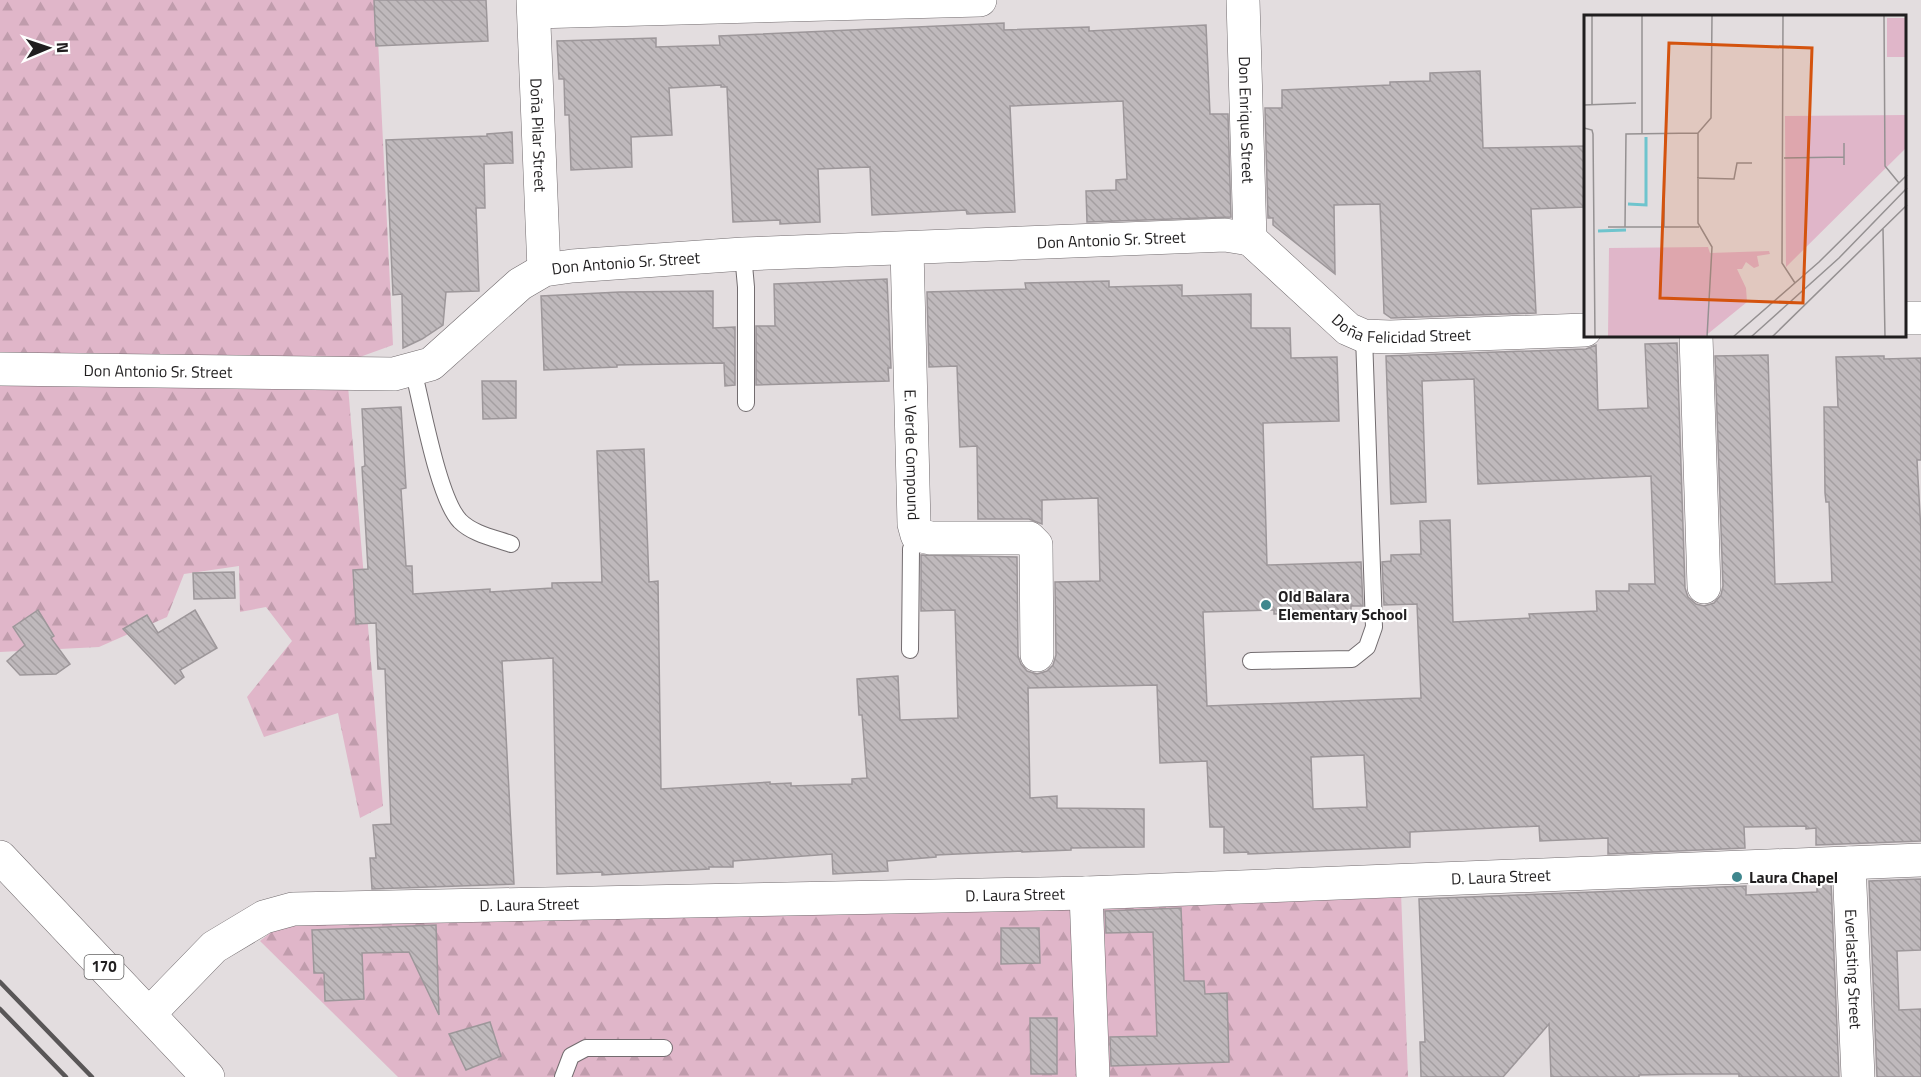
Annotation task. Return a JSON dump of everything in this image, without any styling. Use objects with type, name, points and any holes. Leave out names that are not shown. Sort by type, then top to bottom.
[{"type":"street","points":[[534,6],[980,0]]},
{"type":"street","name":"Don Enrique Street","points":[[1243,0],[1250,239]]},
{"type":"street","name":"Doña Pilar Street","points":[[534,6],[544,270]]},
{"type":"street","name":"Don Antonio Sr. Street","points":[[0,369],[394,374],[431,364],[520,284],[544,270],[743,254],[1226,235],[1250,239]]},
{"type":"street","name":"Doña Felicidad Street","points":[[1250,239],[1348,329],[1364,336],[1584,330]]},
{"type":"street","name":"E. Verde Compound","points":[[907,249],[914,524],[917,535],[931,538],[1029,538],[1036,545],[1037,655]]},
{"type":"street","points":[[1696,338],[1704,587]]},
{"type":"street","name":"170","points":[[0,857],[208,1077]]},
{"type":"street","name":"D. Laura Street","points":[[148,1014],[214,946],[264,917],[293,909],[1086,892],[1921,860]]},
{"type":"street","name":"Everlasting Street","points":[[1849,863],[1858,1077]]},
{"type":"street","points":[[1086,892],[1094,1077]]},
{"type":"lane","points":[[743,254],[746,287],[746,403]]},
{"type":"lane","points":[[1251,661],[1352,659],[1367,647],[1374,627],[1364,336]]},
{"type":"lane","points":[[413,370],[431,445],[450,508],[474,531],[511,544]]},
{"type":"lane","points":[[910,650],[911,549],[917,535]]},
{"type":"lane","points":[[563,1077],[571,1056],[586,1048],[664,1048]]},
{"type":"green space","points":[[0,0],[376,0],[393,345],[346,362],[383,806],[360,818],[338,713],[264,737],[247,697],[292,641],[266,607],[240,612],[239,566],[184,574],[167,617],[99,647],[0,652]]},
{"type":"green space","points":[[1401,892],[1408,1077],[398,1077],[260,941],[289,918]]},
{"type":"building","points":[[374,0],[486,0],[488,41],[376,46]]},
{"type":"building","points":[[1004,23],[1004,30],[1089,27],[1089,31],[1206,25],[1210,114],[1228,114],[1231,217],[1087,222],[1086,191],[1116,190],[1116,180],[1127,179],[1123,101],[1010,106],[1015,212],[967,214],[966,210],[872,215],[870,167],[818,169],[820,222],[780,224],[780,220],[733,222],[727,87],[721,87],[721,85],[669,88],[672,135],[631,137],[632,167],[571,170],[569,115],[565,115],[564,79],[559,79],[557,41],[656,38],[656,47],[720,45],[719,36]]},
{"type":"building","points":[[1480,71],[1483,148],[1584,146],[1584,207],[1531,209],[1536,313],[1391,318],[1384,313],[1380,204],[1334,205],[1335,274],[1273,225],[1273,218],[1268,218],[1265,108],[1282,108],[1282,90],[1430,81],[1430,73]]},
{"type":"building","points":[[512,132],[513,163],[484,164],[485,208],[476,208],[479,291],[446,292],[443,325],[403,348],[402,294],[393,295],[386,140],[487,136],[487,134]]},
{"type":"building","points":[[887,279],[891,368],[888,368],[889,381],[756,385],[756,326],[775,326],[774,284]]},
{"type":"building","points":[[1109,281],[1109,287],[1182,285],[1182,296],[1251,294],[1251,328],[1290,328],[1291,358],[1337,357],[1339,421],[1263,423],[1267,565],[1361,562],[1363,606],[1351,606],[1351,612],[1274,614],[1274,610],[1203,612],[1207,706],[1421,698],[1417,604],[1384,605],[1382,562],[1391,561],[1391,555],[1421,554],[1420,521],[1450,520],[1453,622],[1530,618],[1529,614],[1597,611],[1596,591],[1629,591],[1629,584],[1655,584],[1651,476],[1478,484],[1474,379],[1422,381],[1426,502],[1391,504],[1386,356],[1586,349],[1596,345],[1598,410],[1648,408],[1645,344],[1677,343],[1685,588],[1688,597],[1696,604],[1704,606],[1714,603],[1721,595],[1723,586],[1715,356],[1768,355],[1775,584],[1832,582],[1829,502],[1826,502],[1825,493],[1824,407],[1838,407],[1836,357],[1921,358],[1921,460],[1917,460],[1921,532],[1921,841],[1816,845],[1816,828],[1806,829],[1806,826],[1744,827],[1745,848],[1608,854],[1608,838],[1540,841],[1539,826],[1410,832],[1410,847],[1224,853],[1224,827],[1210,827],[1207,761],[1160,763],[1157,685],[1028,688],[1030,798],[1057,796],[1057,808],[1144,809],[1144,847],[1071,848],[1071,850],[936,855],[936,857],[887,861],[888,871],[833,874],[832,854],[733,861],[733,867],[709,867],[709,869],[602,875],[602,872],[557,874],[553,658],[502,661],[514,884],[372,889],[370,858],[376,858],[373,825],[391,824],[385,669],[378,669],[376,623],[356,624],[353,570],[368,569],[362,467],[365,466],[362,409],[401,407],[406,488],[401,489],[406,566],[412,566],[413,594],[490,589],[490,592],[552,588],[552,583],[602,582],[597,451],[644,449],[649,582],[658,581],[661,789],[770,782],[770,784],[791,783],[791,786],[852,784],[852,779],[867,778],[857,679],[898,676],[900,720],[958,718],[955,610],[921,611],[921,555],[1017,557],[1018,656],[1027,671],[1037,674],[1047,671],[1053,665],[1056,655],[1055,582],[1100,581],[1098,498],[1042,500],[1042,524],[1029,519],[978,519],[977,446],[960,447],[957,366],[929,367],[927,292],[1026,289],[1025,283]],"holes":[[[1364,755],[1367,807],[1313,809],[1311,757]]]},
{"type":"building","points":[[713,291],[713,328],[735,327],[735,385],[725,386],[724,363],[617,365],[617,367],[544,370],[541,296]]},
{"type":"building","points":[[482,381],[516,381],[516,418],[483,419]]},
{"type":"building","points":[[234,572],[235,598],[194,599],[193,573]]},
{"type":"building","points":[[38,610],[54,636],[51,638],[70,664],[56,674],[20,675],[7,661],[25,645],[13,627]]},
{"type":"building","points":[[195,610],[217,648],[180,670],[184,677],[175,684],[123,629],[147,615],[158,633]]},
{"type":"building","points":[[1921,879],[1921,950],[1897,951],[1899,1010],[1921,1009],[1921,1077],[1877,1077],[1869,881]]},
{"type":"building","points":[[1831,882],[1839,1077],[1739,1077],[1739,1074],[1689,1074],[1639,1075],[1639,1077],[1551,1077],[1549,1024],[1503,1077],[1421,1077],[1420,1042],[1425,1042],[1419,899],[1746,886],[1746,895],[1817,892],[1817,883]]},
{"type":"building","points":[[1181,908],[1184,981],[1204,981],[1205,994],[1227,993],[1229,1062],[1111,1066],[1110,1037],[1157,1036],[1153,932],[1106,933],[1105,911]]},
{"type":"building","points":[[436,925],[439,1015],[409,952],[362,953],[364,999],[325,1001],[324,973],[314,973],[312,930]]},
{"type":"building","points":[[1001,928],[1039,928],[1040,963],[1001,964]]},
{"type":"building","points":[[1030,1018],[1057,1018],[1057,1074],[1031,1074]]},
{"type":"building","points":[[490,1022],[501,1056],[466,1070],[449,1034]]},
{"type":"railway","points":[[0,982],[92,1077]]},
{"type":"railway","points":[[0,1009],[66,1077]]},
{"type":"place","name":"Old Balara Elementary School","points":[[1266,605]]},
{"type":"place","name":"Laura Chapel","points":[[1737,877]]}]
